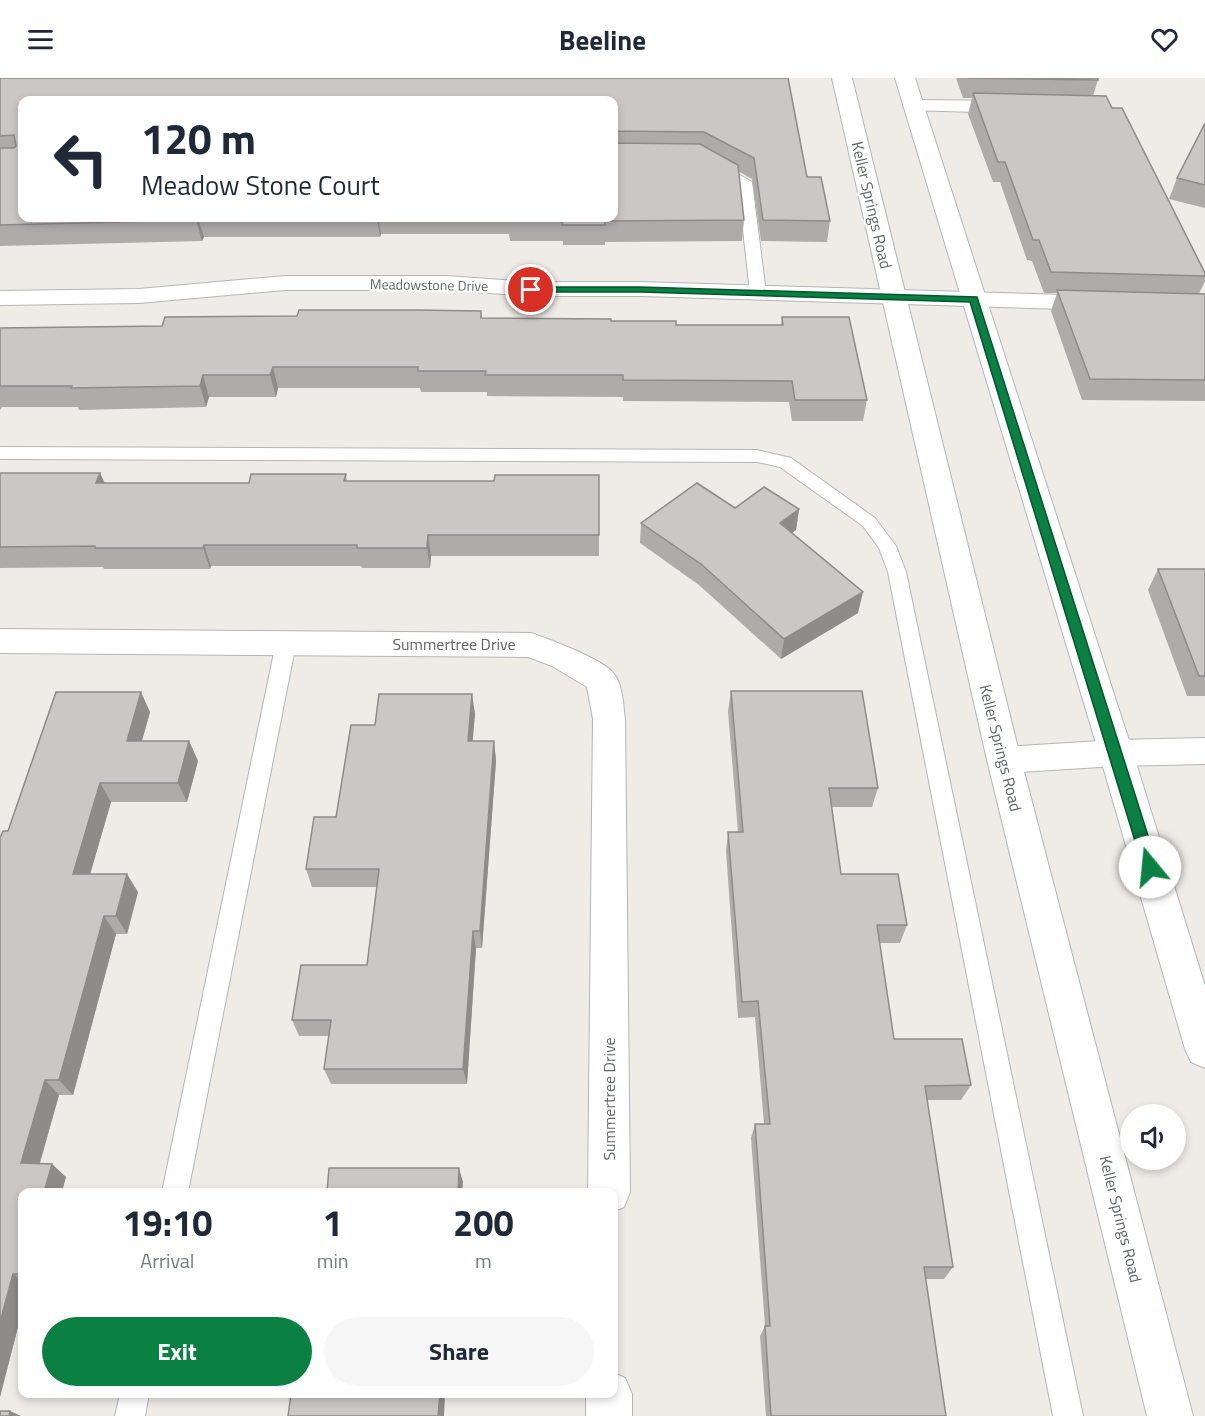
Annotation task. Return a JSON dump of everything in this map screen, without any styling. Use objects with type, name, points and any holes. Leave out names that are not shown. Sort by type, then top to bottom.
[{"type":"main road","name":"Keller Springs Road","points":[[842,78],[1004,760],[1170,1416]]},
{"type":"main road","points":[[904,78],[1116,753],[1205,1049]]},
{"type":"main road","points":[[914,106],[1030,107]]},
{"type":"main road","name":"Meadowstone Drive","points":[[0,298],[139,296],[285,284],[447,284],[531,290],[758,293],[1121,304]]},
{"type":"main road","name":"Summertree Drive","points":[[0,641],[531,645],[563,658],[602,680],[609,719],[609,1188]]},
{"type":"main road","points":[[1004,760],[1116,753],[1205,751]]},
{"type":"main road","points":[[609,1398],[609,1416]]},
{"type":"lane","points":[[702,158],[745,182],[758,293]]},
{"type":"lane","points":[[0,453],[757,456],[785,462],[869,522],[887,546],[897,572],[1068,1416]]},
{"type":"lane","points":[[176,1188],[286,643]]},
{"type":"lane","points":[[130,1416],[134,1398]]},
{"type":"building","points":[[0,78],[788,78],[807,177],[821,177],[830,221],[763,220],[754,158],[704,132],[618,131],[618,96],[18,96],[18,222],[118,222],[0,225],[0,148],[16,146],[14,135],[0,136]]},
{"type":"building","points":[[968,78],[1098,78],[1098,80]]},
{"type":"building","points":[[973,93],[1106,96],[1112,108],[1122,108],[1205,276],[1051,272],[1039,240],[1033,240],[1005,162],[998,162]]},
{"type":"building","points":[[1205,123],[1205,185],[1177,178]]},
{"type":"building","points":[[618,143],[700,144],[738,165],[744,220],[618,221]]},
{"type":"building","points":[[563,222],[605,222],[605,225],[562,225]]},
{"type":"building","points":[[1057,290],[1205,294],[1205,380],[1090,379]]},
{"type":"building","points":[[299,310],[481,311],[481,318],[676,321],[676,325],[783,325],[782,317],[849,317],[867,400],[795,400],[792,381],[623,380],[623,375],[485,375],[486,371],[418,371],[418,367],[273,367],[270,375],[203,375],[200,386],[71,388],[72,386],[0,386],[0,328],[162,326],[165,317],[297,316]]},
{"type":"building","points":[[0,473],[100,473],[96,483],[249,483],[251,474],[346,474],[344,481],[494,481],[495,475],[599,475],[599,535],[428,535],[427,548],[357,548],[357,545],[204,545],[203,548],[0,547]]},
{"type":"building","points":[[697,483],[735,508],[764,487],[799,509],[780,523],[863,592],[784,639],[701,564],[641,523]]},
{"type":"building","points":[[1158,569],[1205,569],[1205,676],[1199,676]]},
{"type":"building","points":[[731,691],[862,691],[878,788],[829,788],[841,874],[898,874],[907,925],[877,925],[894,1039],[962,1039],[971,1085],[925,1086],[953,1267],[924,1267],[946,1416],[771,1416],[765,1326],[770,1326],[755,1124],[770,1124],[758,1001],[742,1002],[728,832],[743,832]]},
{"type":"building","points":[[56,692],[141,692],[127,741],[189,741],[178,783],[100,783],[73,874],[127,874],[116,916],[104,916],[59,1080],[45,1080],[21,1163],[52,1164],[45,1188],[18,1188],[18,1274],[13,1274],[0,1322],[0,838],[3,831],[8,831]]},
{"type":"building","points":[[379,694],[472,694],[468,741],[494,741],[480,931],[473,931],[463,1069],[324,1069],[331,1020],[292,1020],[301,965],[367,965],[379,869],[306,869],[314,817],[336,817],[351,725],[375,725]]},
{"type":"building","points":[[329,1168],[459,1168],[458,1188],[327,1188]]},
{"type":"building","points":[[290,1398],[440,1398],[438,1416],[288,1416]]},
{"type":"building","points":[[0,1411],[10,1411],[9,1416],[0,1416]]},
{"type":"route","points":[[531,290],[640,290],[974,299],[1150,867]]}]
